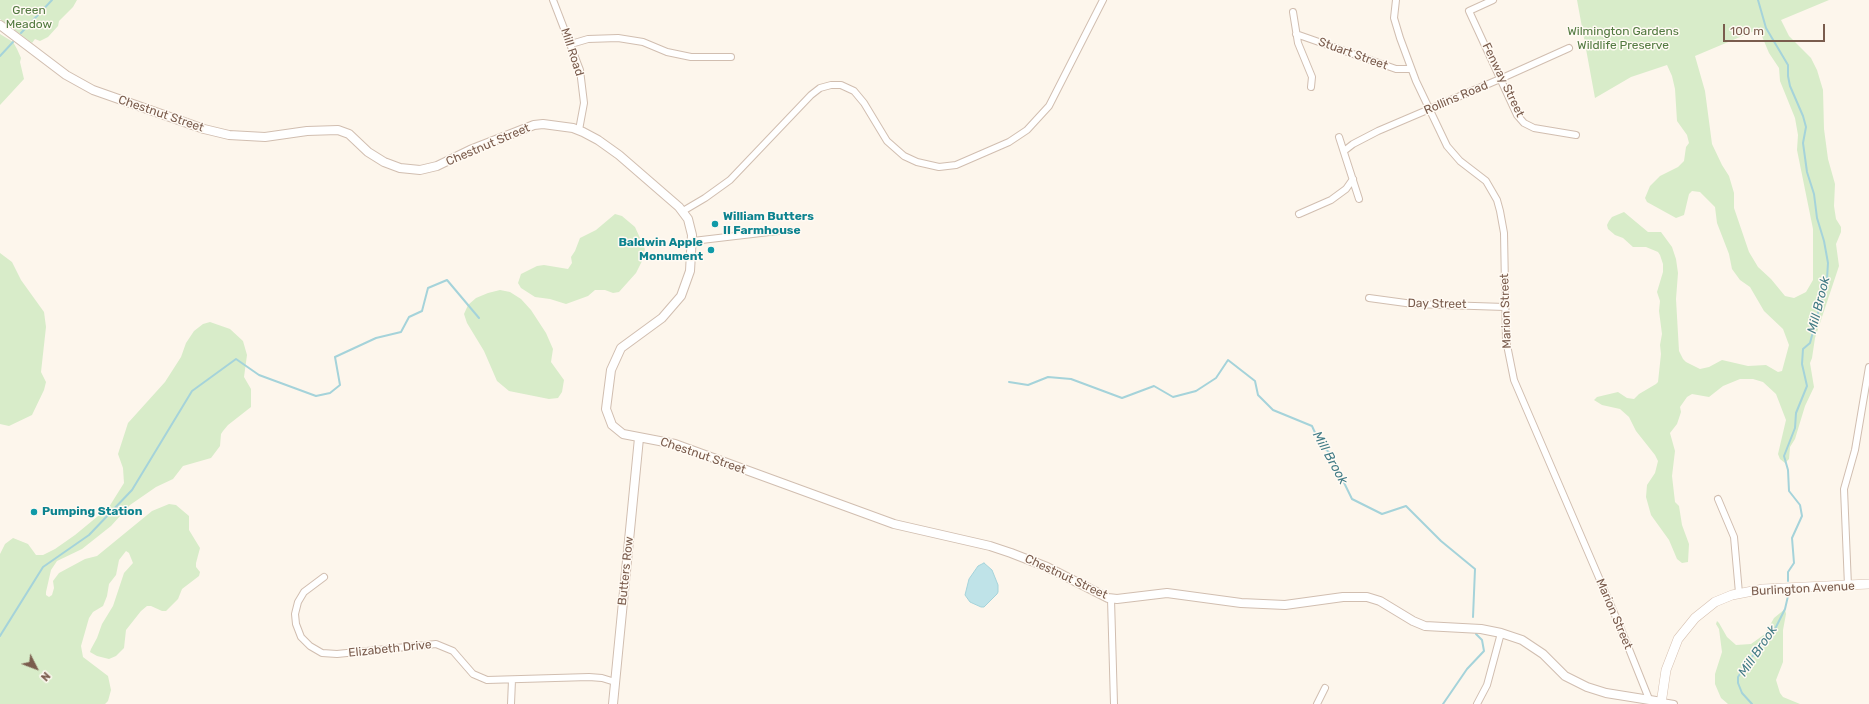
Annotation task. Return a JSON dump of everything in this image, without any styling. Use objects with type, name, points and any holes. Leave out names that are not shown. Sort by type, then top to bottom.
[{"type":"main road","name":"Burlington Avenue","points":[[1662,703],[1669,659],[1683,631],[1708,607],[1739,594],[1778,588],[1869,584]]},
{"type":"street","name":"Mill Road","points":[[553,0],[580,70],[584,103],[579,130]]},
{"type":"street","points":[[683,211],[710,195],[730,180],[811,95],[820,88],[831,85],[845,86],[854,91],[861,99],[882,135],[892,146],[910,159],[924,165],[939,167],[956,165],[1009,142],[1027,130],[1048,106],[1103,0]]},
{"type":"street","name":"Marion Street","points":[[1396,0],[1394,18],[1411,69],[1447,146],[1453,154],[1486,182],[1497,200],[1504,233],[1507,351],[1514,380],[1614,610],[1649,699]]},
{"type":"street","name":"Fenway Street","points":[[1493,0],[1470,11],[1517,115],[1528,125],[1538,129],[1576,135]]},
{"type":"street","points":[[1293,12],[1296,34],[1312,78],[1311,87]]},
{"type":"street","name":"Chestnut Street","points":[[0,25],[66,75],[106,95],[204,129],[235,136],[265,137],[322,130],[342,131],[349,134],[374,156],[400,168],[420,170],[431,168],[474,148],[534,125],[560,126],[579,130],[592,137],[618,155],[683,211],[689,222],[693,241],[690,271],[681,296],[662,318],[621,348],[611,370],[606,402],[608,417],[612,425],[620,432],[639,438],[671,442],[883,520],[990,546],[1011,553],[1047,567],[1090,590],[1111,598],[1167,593],[1241,603],[1285,605],[1343,597],[1367,597],[1380,601],[1413,621],[1425,626],[1481,629],[1501,633],[1522,640],[1533,646],[1565,676],[1580,685],[1606,693],[1649,699],[1662,703]]},
{"type":"street","name":"Stuart Street","points":[[1296,34],[1396,69],[1411,69]]},
{"type":"street","points":[[571,44],[600,38],[625,38],[643,42],[667,52],[691,58],[731,58]]},
{"type":"street","name":"Rollins Road","points":[[1344,151],[1353,144],[1378,131],[1569,48]]},
{"type":"street","points":[[1339,138],[1359,199]]},
{"type":"street","points":[[1299,214],[1323,205],[1331,200],[1346,189],[1353,178]]},
{"type":"street","points":[[693,241],[778,231]]},
{"type":"street","name":"Day Street","points":[[1369,298],[1412,304],[1505,306]]},
{"type":"street","points":[[1848,586],[1844,489],[1855,450],[1869,367]]},
{"type":"street","name":"Butters Row","points":[[613,704],[639,438]]},
{"type":"street","points":[[1718,500],[1734,537],[1739,594]]},
{"type":"street","name":"Elizabeth Drive","points":[[324,577],[314,582],[304,592],[298,602],[295,614],[299,634],[314,649],[328,654],[337,654],[436,644],[453,651],[470,671],[478,677],[491,680],[546,677],[589,677],[602,678],[615,682]]},
{"type":"street","points":[[1111,598],[1114,704]]},
{"type":"street","points":[[1477,704],[1485,691],[1491,674],[1501,633]]},
{"type":"street","points":[[511,704],[512,680]]},
{"type":"street","points":[[1317,704],[1325,688]]},
{"type":"street","points":[[1662,703],[1674,704]]},
{"type":"green space","name":"Green Meadow","points":[[0,0],[77,0],[73,7],[59,21],[58,26],[48,37],[40,41],[35,39],[32,43],[0,19]]},
{"type":"green space","name":"Wilmington Gardens Wildlife Preserve","points":[[1577,0],[1829,0],[1781,20],[1789,36],[1811,58],[1817,70],[1823,90],[1824,129],[1828,159],[1835,184],[1834,206],[1836,219],[1841,227],[1841,232],[1836,244],[1839,266],[1815,338],[1810,363],[1814,387],[1805,406],[1795,439],[1790,447],[1789,459],[1785,463],[1780,459],[1778,454],[1786,420],[1776,394],[1763,382],[1753,379],[1740,379],[1723,386],[1709,397],[1692,394],[1687,397],[1680,407],[1681,412],[1677,424],[1670,433],[1675,451],[1672,476],[1675,502],[1679,506],[1682,525],[1689,544],[1688,562],[1682,563],[1677,559],[1669,540],[1651,515],[1646,497],[1647,485],[1655,473],[1658,461],[1655,455],[1636,431],[1629,417],[1620,409],[1602,405],[1594,400],[1597,397],[1618,392],[1627,398],[1634,399],[1639,394],[1656,384],[1658,382],[1661,354],[1660,345],[1662,334],[1659,311],[1660,301],[1657,292],[1663,272],[1663,264],[1660,255],[1658,252],[1646,247],[1633,247],[1623,238],[1615,235],[1608,229],[1607,225],[1609,221],[1612,217],[1624,212],[1648,232],[1661,232],[1672,247],[1678,273],[1676,299],[1679,351],[1686,362],[1700,369],[1709,367],[1722,360],[1748,366],[1766,365],[1778,372],[1782,371],[1789,345],[1783,329],[1764,311],[1750,287],[1740,280],[1732,269],[1729,254],[1717,223],[1715,207],[1700,192],[1692,191],[1689,194],[1684,215],[1676,218],[1647,202],[1645,198],[1650,186],[1660,176],[1678,167],[1684,161],[1686,147],[1689,143],[1687,135],[1677,121],[1675,89],[1672,76],[1667,65],[1631,77],[1595,98]],"holes":[[[1759,29],[1769,53],[1779,68],[1780,81],[1795,118],[1798,135],[1797,150],[1813,229],[1813,280],[1806,292],[1794,298],[1785,296],[1771,279],[1758,267],[1749,252],[1734,208],[1734,193],[1729,176],[1712,144],[1705,91],[1695,56]]]},
{"type":"green space","points":[[0,34],[13,42],[17,49],[21,58],[20,62],[24,79],[0,105]]},
{"type":"green space","points":[[615,214],[622,216],[635,227],[645,249],[642,261],[636,273],[619,292],[613,293],[605,290],[595,290],[588,296],[566,304],[550,299],[535,297],[521,288],[518,283],[521,274],[537,266],[544,265],[568,269],[572,263],[571,257],[580,238],[596,230]]},
{"type":"green space","points":[[0,253],[12,262],[21,280],[44,312],[46,327],[41,372],[46,382],[44,390],[32,415],[9,426],[0,424]]},
{"type":"green space","points":[[500,290],[510,292],[521,299],[531,310],[546,333],[553,349],[551,362],[564,380],[562,392],[558,398],[549,399],[509,391],[497,381],[484,351],[467,323],[464,314],[468,305],[476,298]]},
{"type":"green space","points":[[210,322],[230,329],[243,341],[247,355],[244,377],[251,389],[251,407],[228,425],[223,431],[221,434],[220,446],[211,458],[183,466],[173,479],[156,487],[130,505],[111,526],[82,549],[57,561],[51,570],[46,595],[49,597],[52,595],[54,588],[53,581],[59,573],[85,559],[97,556],[152,511],[169,504],[176,505],[189,516],[189,530],[200,548],[196,563],[196,567],[200,572],[199,576],[182,589],[178,599],[166,611],[147,606],[141,611],[126,630],[124,648],[116,656],[109,659],[97,656],[90,652],[91,649],[102,624],[113,606],[124,573],[133,563],[129,553],[126,551],[119,560],[116,575],[109,584],[107,596],[103,606],[93,612],[89,618],[81,646],[83,657],[108,676],[111,690],[108,701],[105,704],[0,704],[0,554],[5,544],[13,538],[28,544],[36,555],[43,555],[55,549],[75,535],[109,507],[124,483],[123,468],[118,454],[128,423],[165,382],[181,357],[186,343],[194,331],[203,324]]},
{"type":"green space","points":[[1785,609],[1786,614],[1783,630],[1783,662],[1776,680],[1780,693],[1783,697],[1800,704],[1728,704],[1721,698],[1715,684],[1715,674],[1722,652],[1719,629],[1716,624],[1717,621],[1727,637],[1736,645],[1751,644],[1765,634],[1774,618]]},
{"type":"water","points":[[984,563],[992,570],[998,585],[998,592],[984,607],[981,607],[970,602],[965,595],[969,579],[978,566]]},
{"type":"waterway","points":[[21,33],[52,0]]},
{"type":"waterway","name":"Mill Brook","points":[[1758,0],[1766,28],[1788,65],[1790,86],[1803,116],[1806,127],[1803,143],[1807,172],[1814,194],[1817,218],[1824,241],[1828,263],[1827,279],[1810,343],[1803,349],[1802,364],[1807,386],[1796,413],[1795,428],[1784,456],[1788,470],[1789,491],[1800,505],[1802,516],[1792,538],[1794,563],[1788,572],[1788,581]]},
{"type":"waterway","points":[[0,56],[13,42]]},
{"type":"waterway","points":[[0,636],[43,567],[89,535],[132,490],[192,391],[236,359],[259,375],[316,396],[330,393],[340,385],[335,357],[376,338],[401,332],[409,317],[422,311],[428,288],[447,280],[479,318]]},
{"type":"waterway","name":"Mill Brook","points":[[1009,382],[1028,385],[1048,377],[1071,379],[1122,398],[1154,386],[1173,397],[1196,391],[1216,378],[1228,360],[1255,381],[1258,395],[1273,410],[1312,426],[1321,446],[1329,452],[1352,499],[1382,514],[1406,506],[1441,541],[1475,569],[1473,617]]},
{"type":"waterway","name":"Mill Brook","points":[[1752,704],[1742,693],[1738,683],[1738,677],[1749,660],[1773,633],[1785,609],[1788,596]]},
{"type":"waterway","name":"Mill Brook","points":[[1443,704],[1467,669],[1484,651],[1482,640],[1476,634]]},
{"type":"place","name":"William Butters II Farmhouse","points":[[715,224]]},
{"type":"place","name":"Baldwin Apple Monument","points":[[711,250]]},
{"type":"place","name":"Pumping Station","points":[[34,512]]}]
